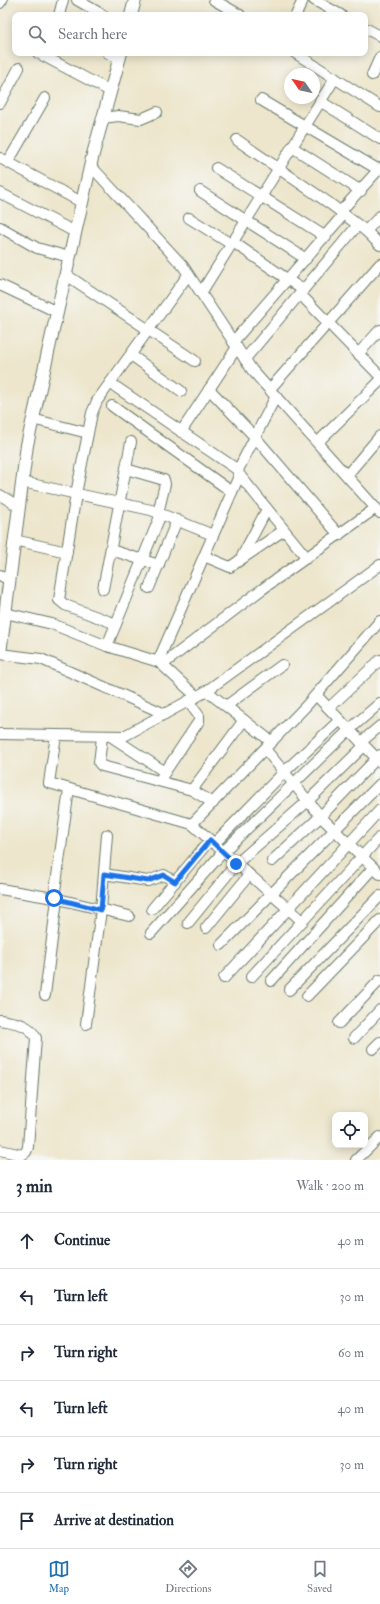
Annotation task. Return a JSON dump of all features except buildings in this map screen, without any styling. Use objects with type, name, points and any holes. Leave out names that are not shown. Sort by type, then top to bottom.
[{"type":"main road","points":[[132,12],[136,0]]},
{"type":"main road","points":[[0,654],[5,578],[14,540],[32,419],[90,165],[120,56]]},
{"type":"street","points":[[60,12],[63,0]]},
{"type":"street","points":[[77,0],[98,12]]},
{"type":"street","points":[[214,0],[235,12]]},
{"type":"street","points":[[297,12],[303,0]]},
{"type":"street","points":[[314,0],[336,12]]},
{"type":"street","points":[[368,30],[380,36]]},
{"type":"street","points":[[48,56],[110,91]]},
{"type":"street","points":[[300,56],[380,107]]},
{"type":"street","points":[[372,75],[380,57]]},
{"type":"street","points":[[0,103],[19,68]]},
{"type":"street","points":[[335,78],[320,101],[380,139]]},
{"type":"street","points":[[45,98],[4,160],[82,202]]},
{"type":"street","points":[[181,432],[209,389],[235,344],[288,279],[326,236],[342,213],[379,169],[261,100]]},
{"type":"street","points":[[201,293],[318,104]]},
{"type":"street","points":[[103,118],[118,116],[141,119],[157,112]]},
{"type":"street","points":[[237,140],[342,213],[362,228],[380,245]]},
{"type":"street","points":[[292,147],[361,191]]},
{"type":"street","points":[[90,165],[183,266],[252,370],[318,442],[378,511],[339,535],[161,663]]},
{"type":"street","points":[[216,168],[326,236]]},
{"type":"street","points":[[200,190],[306,259]]},
{"type":"street","points":[[0,193],[75,232]]},
{"type":"street","points":[[245,359],[301,292],[362,228],[380,216]]},
{"type":"street","points":[[189,218],[232,243],[288,279],[327,323],[380,376]]},
{"type":"street","points":[[0,227],[37,248],[69,257]]},
{"type":"street","points":[[161,663],[160,657],[232,492],[273,392],[327,323],[380,264]]},
{"type":"street","points":[[65,274],[195,361]]},
{"type":"street","points":[[116,624],[60,602],[76,494],[88,433],[94,407],[188,275]]},
{"type":"street","points":[[0,285],[57,312]]},
{"type":"street","points":[[358,354],[380,330]]},
{"type":"street","points":[[130,355],[181,391]]},
{"type":"street","points":[[318,442],[380,381]]},
{"type":"street","points":[[110,383],[239,473],[307,558]]},
{"type":"street","points":[[209,389],[255,437],[339,535]]},
{"type":"street","points":[[112,406],[232,492]]},
{"type":"street","points":[[32,419],[88,433]]},
{"type":"street","points":[[347,475],[380,436]]},
{"type":"street","points":[[103,589],[132,442]]},
{"type":"street","points":[[107,646],[159,513],[165,484],[164,480],[126,469]]},
{"type":"street","points":[[22,482],[159,513],[213,535]]},
{"type":"street","points":[[0,495],[18,506]]},
{"type":"street","points":[[239,561],[267,509]]},
{"type":"street","points":[[149,588],[177,520]]},
{"type":"street","points":[[204,556],[227,566],[232,566],[284,530]]},
{"type":"street","points":[[14,540],[67,552]]},
{"type":"street","points":[[111,550],[159,565]]},
{"type":"street","points":[[0,734],[107,737],[124,736],[130,734],[196,696],[380,565]]},
{"type":"street","points":[[3,621],[52,624],[107,646],[161,663],[196,696],[199,721],[159,781]]},
{"type":"street","points":[[192,824],[316,695],[380,621]]},
{"type":"street","points":[[0,654],[40,659],[165,714]]},
{"type":"street","points":[[329,708],[380,660]]},
{"type":"street","points":[[226,706],[282,665]]},
{"type":"street","points":[[196,696],[208,692],[244,720],[268,746],[284,772],[321,816],[377,871],[271,981]]},
{"type":"street","points":[[272,862],[379,758],[349,730],[316,695]]},
{"type":"street","points":[[151,933],[223,852],[294,785],[349,730],[380,703]]},
{"type":"street","points":[[192,790],[244,720]]},
{"type":"street","points":[[152,909],[212,842],[340,720]]},
{"type":"street","points":[[188,923],[236,864],[308,801],[380,726]]},
{"type":"street","points":[[56,735],[49,783],[192,824],[302,921]]},
{"type":"street","points":[[107,737],[165,772]]},
{"type":"street","points":[[107,737],[99,763],[100,765],[192,790],[213,802]]},
{"type":"street","points":[[221,945],[380,784]]},
{"type":"street","points":[[45,995],[69,789]]},
{"type":"street","points":[[224,978],[380,810]]},
{"type":"street","points":[[86,1024],[101,910],[107,834]]},
{"type":"street","points":[[251,977],[380,837]]},
{"type":"street","points":[[104,874],[148,881],[164,875],[175,882]]},
{"type":"street","points":[[206,928],[249,875]]},
{"type":"street","points":[[0,890],[55,899],[129,916]]},
{"type":"street","points":[[289,990],[380,896]]},
{"type":"street","points":[[307,996],[380,920]]},
{"type":"street","points":[[339,1023],[380,980]]},
{"type":"street","points":[[354,1038],[380,1010]]},
{"type":"street","points":[[0,1020],[20,1023],[30,1028],[36,1038],[28,1147],[26,1152],[22,1154],[0,1150]]},
{"type":"street","points":[[356,1160],[380,1137]]},
{"type":"route","points":[[54,898],[101,910],[104,874],[148,881],[153,881],[164,875],[175,882],[210,840],[236,864]]}]
